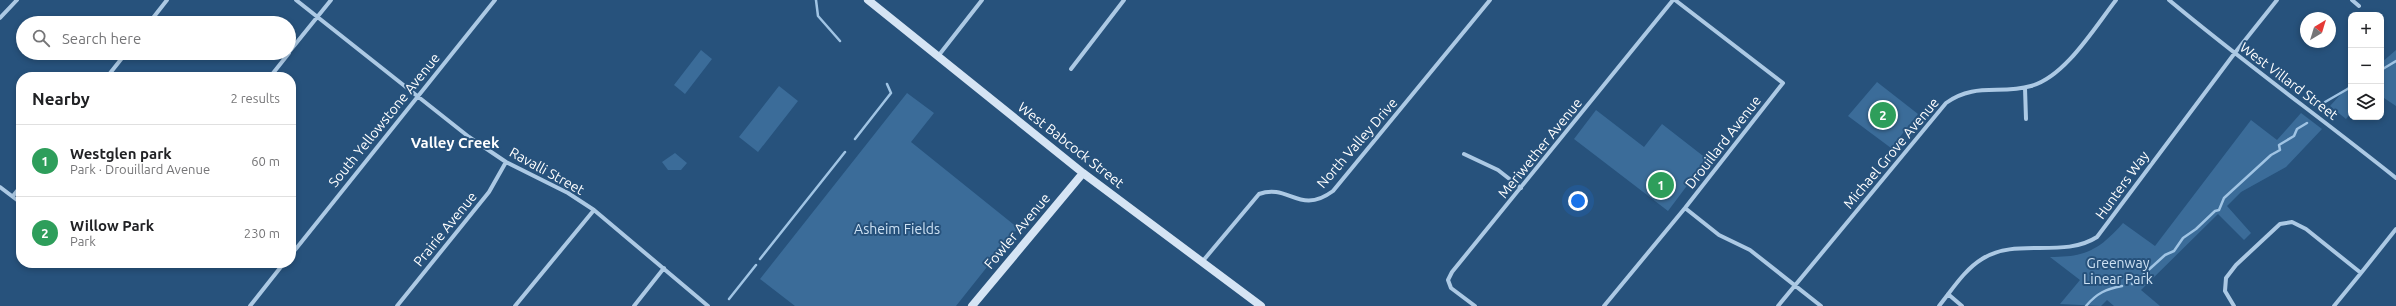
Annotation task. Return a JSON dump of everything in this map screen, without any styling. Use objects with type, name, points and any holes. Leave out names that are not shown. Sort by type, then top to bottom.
[{"type":"street","points":[[0,18],[17,0]]},
{"type":"street","points":[[154,16],[167,0]]},
{"type":"street","name":"Ravalli Street","points":[[296,0],[469,137],[506,162],[568,193],[594,210],[708,306]]},
{"type":"street","points":[[296,44],[331,0]]},
{"type":"street","name":"South Yellowstone Avenue","points":[[296,249],[495,0]]},
{"type":"street","name":"West Babcock Street","points":[[868,0],[1083,173],[1259,305]]},
{"type":"street","points":[[939,56],[982,0]]},
{"type":"street","points":[[1071,69],[1124,0]]},
{"type":"street","name":"North Valley Drive","points":[[1202,262],[1259,194],[1265,192],[1282,193],[1307,202],[1323,198],[1333,191],[1490,0]]},
{"type":"street","name":"Drouillard Avenue","points":[[1604,306],[1685,208],[1783,83],[1674,0]]},
{"type":"street","name":"Meriwether Avenue","points":[[1475,306],[1451,288],[1448,280],[1674,0]]},
{"type":"street","name":"Michael Grove Avenue","points":[[1778,306],[1946,103],[1956,96],[1975,90],[2025,88],[2041,82],[2058,72],[2116,0]]},
{"type":"street","name":"West Villard Street","points":[[2169,0],[2234,54],[2324,120],[2396,178]]},
{"type":"street","name":"Hunters Way","points":[[1938,306],[1971,267],[1993,254],[2010,250],[2059,248],[2088,243],[2097,237],[2234,54],[2277,0]]},
{"type":"street","points":[[2352,0],[2360,6]]},
{"type":"street","points":[[111,72],[120,60]]},
{"type":"street","points":[[274,72],[283,60]]},
{"type":"street","points":[[2025,88],[2026,119]]},
{"type":"street","points":[[1464,154],[1498,170],[1521,188]]},
{"type":"street","name":"Prairie Avenue","points":[[397,306],[489,192],[506,162]]},
{"type":"street","name":"Fowler Avenue","points":[[972,306],[1083,173]]},
{"type":"street","points":[[0,187],[16,199]]},
{"type":"street","points":[[13,196],[16,192]]},
{"type":"street","points":[[1685,208],[1719,235],[1750,250],[1822,306]]},
{"type":"street","points":[[516,306],[594,210]]},
{"type":"street","points":[[2234,306],[2225,291],[2226,278],[2236,264],[2280,224],[2292,222],[2306,229],[2361,273]]},
{"type":"street","points":[[2334,306],[2396,229]]},
{"type":"street","points":[[250,306],[280,268]]},
{"type":"street","points":[[634,306],[664,268]]},
{"type":"street","points":[[1948,294],[1962,306]]},
{"type":"green space","points":[[701,50],[712,59],[685,94],[674,85]]},
{"type":"green space","points":[[2396,50],[2396,106],[2384,98],[2384,60]]},
{"type":"green space","points":[[1877,82],[1918,114],[1891,148],[1848,116]]},
{"type":"green space","points":[[779,86],[798,101],[758,152],[739,137]]},
{"type":"green space","points":[[2348,86],[2348,117],[2346,119],[2330,106]]},
{"type":"green space","name":"Asheim Fields","points":[[907,93],[934,113],[911,142],[1018,228],[956,306],[795,306],[760,279]]},
{"type":"green space","points":[[1596,110],[1644,147],[1662,124],[1707,159],[1668,211],[1574,139]]},
{"type":"green space","name":"Greenway Linear Park","points":[[2301,113],[2322,129],[2286,167],[2241,192],[2227,206],[2251,233],[2244,240],[2218,214],[2141,290],[2160,306],[2114,306],[2107,300],[2101,306],[2060,304],[2080,280],[2050,257],[2062,257],[2091,250],[2107,240],[2123,223],[2155,246],[2251,120],[2277,140]]},
{"type":"green space","points":[[675,153],[687,163],[681,170],[668,170],[662,162]]},
{"type":"waterway","points":[[816,0],[818,16],[840,41]]},
{"type":"waterway","points":[[2384,68],[2396,61]]},
{"type":"waterway","points":[[855,139],[891,93],[887,84]]},
{"type":"waterway","points":[[2325,102],[2348,89]]},
{"type":"waterway","points":[[2132,284],[2138,283],[2144,274],[2165,255],[2174,251],[2183,238],[2196,229],[2215,211],[2219,210],[2224,198],[2271,155],[2280,150],[2279,145],[2294,136],[2297,129],[2307,123]]},
{"type":"waterway","points":[[760,259],[845,152]]},
{"type":"waterway","points":[[729,299],[756,265]]},
{"type":"waterway","points":[[2086,306],[2102,292],[2122,286]]},
{"type":"place","name":"Willow Park","points":[[1883,115]]},
{"type":"place","name":"Westglen park","points":[[1661,185]]},
{"type":"district","name":"Valley Creek","points":[[455,142]]}]
